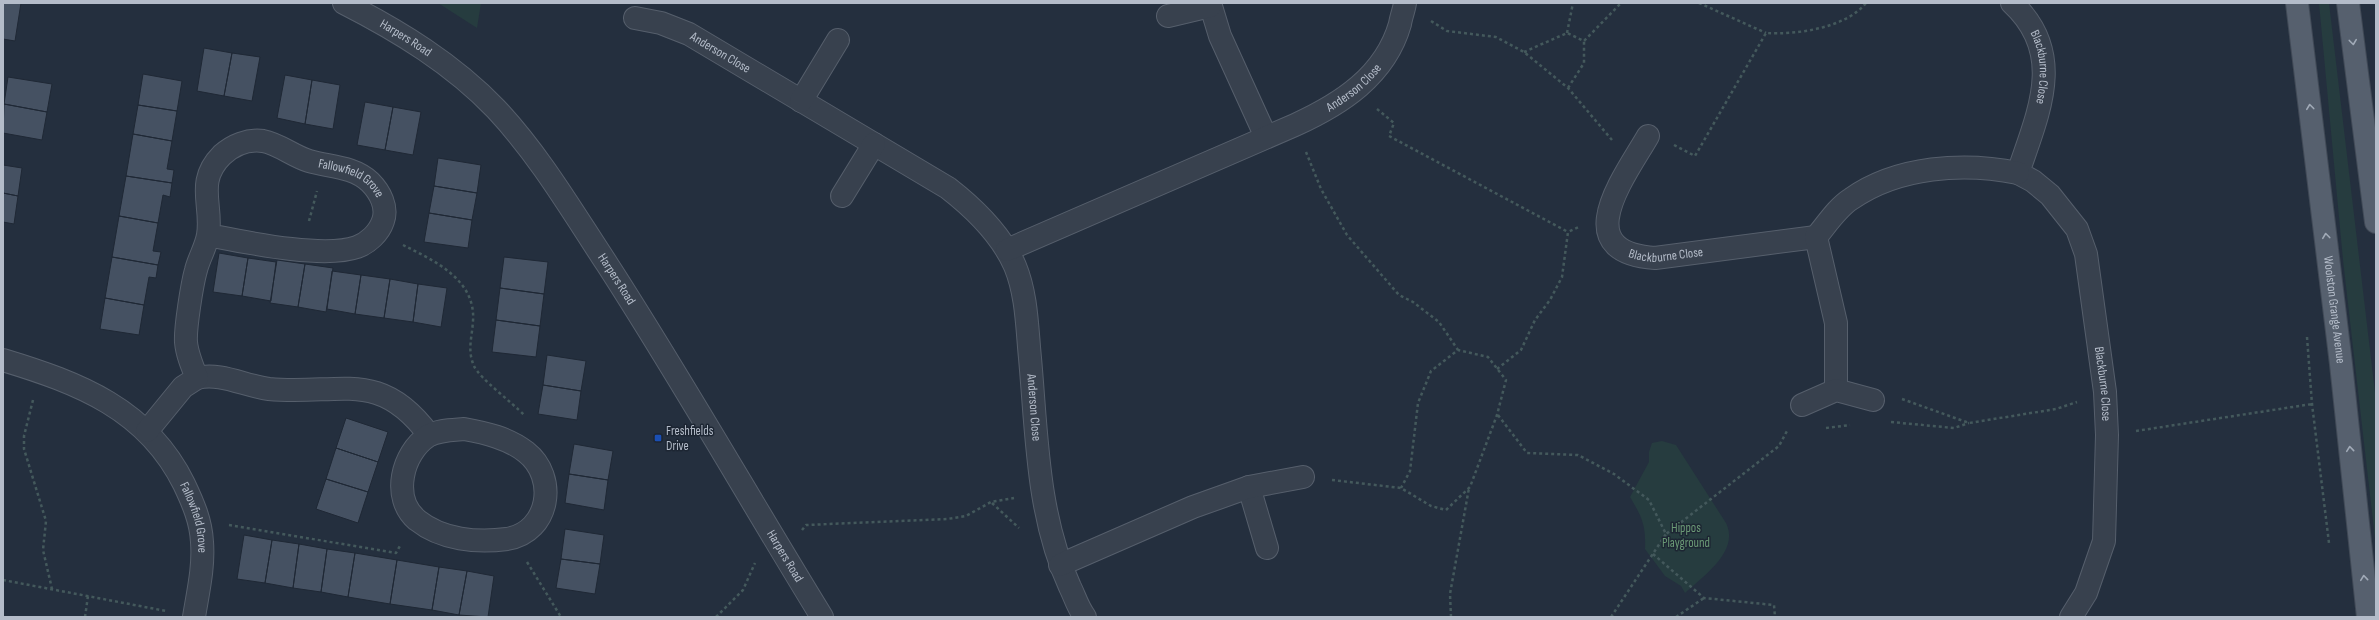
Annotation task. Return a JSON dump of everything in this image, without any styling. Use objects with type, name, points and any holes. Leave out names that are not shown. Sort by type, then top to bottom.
[{"type":"main road","name":"Woolston Grange Avenue","points":[[2297,3],[2341,364],[2368,617]]},
{"type":"main road","points":[[2348,3],[2376,222]]},
{"type":"street","name":"Harpers Road","points":[[344,3],[393,28],[446,66],[496,108],[538,158],[637,310],[822,617]]},
{"type":"street","points":[[1168,16],[1210,4],[1220,36],[1266,137]]},
{"type":"street","name":"Anderson Close","points":[[1006,250],[1266,137],[1295,126],[1338,104],[1355,92],[1385,57],[1396,37],[1405,4]]},
{"type":"street","name":"Blackburne Close","points":[[2018,173],[2042,100],[2045,78],[2044,60],[2039,42],[2020,6]]},
{"type":"street","name":"Anderson Close","points":[[634,18],[661,23],[689,34],[948,188],[968,204],[984,220],[1006,250],[1015,266],[1026,310],[1041,492],[1048,529],[1060,565],[1084,617]]},
{"type":"street","points":[[800,101],[838,40]]},
{"type":"street","points":[[1607,216],[1611,202],[1648,136]]},
{"type":"street","name":"Fallowfield Grove","points":[[197,378],[189,359],[186,340],[196,270],[208,235],[206,196],[207,181],[222,155],[234,146],[248,141],[263,141],[278,146],[309,161],[361,175],[378,192],[385,213],[379,230]]},
{"type":"street","points":[[842,196],[874,144]]},
{"type":"street","name":"Blackburne Close","points":[[1607,216],[1607,228],[1614,242],[1624,251],[1638,257],[1655,258],[1816,237],[1851,199],[1888,180],[1939,169],[1969,166],[2018,173],[2050,195],[2077,229],[2086,254],[2105,392],[2107,435],[2104,541],[2086,593],[2071,617]]},
{"type":"street","points":[[208,235],[302,249],[347,250],[365,243],[379,230]]},
{"type":"street","points":[[1816,237],[1836,323],[1836,390]]},
{"type":"street","name":"Fallowfield Grove","points":[[3,360],[40,371],[105,399],[129,415],[147,431],[176,468],[199,520],[203,560],[194,617]]},
{"type":"street","points":[[147,431],[183,387],[197,378],[213,376],[268,388],[303,390],[336,387],[364,390],[388,397],[404,406],[416,417],[429,435]]},
{"type":"street","points":[[1802,405],[1836,390],[1873,400]]},
{"type":"street","points":[[464,429],[487,433],[512,443],[527,453],[537,466],[544,479],[546,498],[544,510],[537,521],[527,531],[512,538],[477,541],[457,538],[430,528],[417,520],[406,507],[402,492],[403,475],[409,457],[418,445],[429,435],[444,430],[464,429]]},
{"type":"street","points":[[1060,565],[1193,507],[1250,487],[1303,477]]},
{"type":"street","points":[[1250,487],[1267,548]]},
{"type":"path","points":[[1566,33],[1573,3]]},
{"type":"path","points":[[1568,88],[1584,63],[1584,41],[1621,3]]},
{"type":"path","points":[[1699,3],[1766,34],[1785,34],[1809,31],[1857,14],[1866,3]]},
{"type":"path","points":[[1405,4],[1447,31],[1496,37],[1524,52],[1568,88],[1632,164]]},
{"type":"path","points":[[1524,52],[1566,33],[1584,41]]},
{"type":"path","points":[[1648,136],[1679,146],[1695,156],[1766,34]]},
{"type":"path","points":[[1355,92],[1394,123],[1389,136],[1568,232]]},
{"type":"path","points":[[1295,126],[1321,189],[1347,235],[1400,295],[1413,302],[1439,322],[1458,350],[1488,357],[1506,380],[1497,415],[1470,487],[1450,594],[1451,617]]},
{"type":"path","points":[[302,249],[324,164]]},
{"type":"path","points":[[1568,232],[1607,216]]},
{"type":"path","points":[[379,230],[452,273],[468,293],[473,320],[469,349],[474,368],[513,403],[528,420]]},
{"type":"path","points":[[1497,369],[1521,350],[1535,320],[1559,283],[1562,277],[1568,232]]},
{"type":"path","points":[[1401,488],[1410,471],[1418,403],[1431,371],[1458,350]]},
{"type":"path","points":[[40,371],[24,436],[24,449],[46,521],[43,550],[52,590]]},
{"type":"path","points":[[1873,400],[1892,396],[1969,423],[2056,409],[2105,392]]},
{"type":"path","points":[[2107,435],[2312,404]]},
{"type":"path","points":[[1611,617],[1666,534],[1779,446],[1802,405]]},
{"type":"path","points":[[1497,415],[1527,453],[1578,455],[1614,474],[1649,500],[1666,534]]},
{"type":"path","points":[[1303,477],[1401,488],[1431,506],[1446,510],[1470,487]]},
{"type":"path","points":[[797,534],[806,524],[953,518],[966,516],[992,502]]},
{"type":"path","points":[[199,520],[396,553],[417,520]]},
{"type":"path","points":[[512,538],[561,617]]},
{"type":"path","points":[[1653,554],[1704,598],[1774,605],[1775,617]]},
{"type":"path","points":[[716,617],[743,590],[756,561]]},
{"type":"path","points":[[3,580],[194,617]]},
{"type":"path","points":[[85,617],[88,596]]},
{"type":"path","points":[[1676,617],[1704,598]]},
{"type":"green space","points":[[438,3],[481,3],[477,28]]},
{"type":"green space","points":[[2319,3],[2329,3],[2376,401],[2376,547],[2343,260]]},
{"type":"green space","name":"Hippos Playground","points":[[1662,441],[1676,445],[1726,523],[1729,533],[1728,543],[1718,562],[1685,593],[1681,586],[1665,576],[1645,549],[1644,527],[1638,510],[1630,497],[1649,462],[1649,452],[1652,443]]},
{"type":"building","points":[[3,3],[21,3],[15,41],[3,39]]},
{"type":"building","points":[[204,48],[232,53],[224,96],[197,91]]},
{"type":"building","points":[[232,53],[260,57],[252,101],[224,96]]},
{"type":"building","points":[[143,74],[182,81],[177,111],[138,105]]},
{"type":"building","points":[[285,75],[312,80],[305,124],[277,118]]},
{"type":"building","points":[[8,77],[52,84],[47,112],[4,104]]},
{"type":"building","points":[[312,80],[340,85],[333,129],[305,124]]},
{"type":"building","points":[[365,102],[393,107],[385,150],[357,145]]},
{"type":"building","points":[[4,104],[47,112],[42,140],[3,133]]},
{"type":"building","points":[[138,105],[177,111],[172,141],[133,134]]},
{"type":"building","points":[[393,107],[421,112],[413,155],[385,150]]},
{"type":"building","points":[[133,134],[172,141],[167,169],[174,170],[172,183],[126,176]]},
{"type":"building","points":[[438,158],[481,165],[477,193],[434,186]]},
{"type":"building","points":[[3,165],[22,168],[18,196],[3,193]]},
{"type":"building","points":[[126,176],[172,183],[170,197],[163,195],[158,223],[119,216]]},
{"type":"building","points":[[434,186],[477,193],[472,220],[429,213]]},
{"type":"building","points":[[3,193],[18,196],[14,224],[3,222]]},
{"type":"building","points":[[429,213],[472,220],[468,248],[424,242]]},
{"type":"building","points":[[119,216],[158,223],[153,251],[161,252],[158,265],[112,257]]},
{"type":"building","points":[[219,253],[248,258],[242,296],[213,292]]},
{"type":"building","points":[[112,257],[158,265],[156,278],[149,277],[144,305],[105,298]]},
{"type":"building","points":[[504,257],[548,262],[544,294],[500,288]]},
{"type":"building","points":[[248,258],[276,262],[271,301],[242,296]]},
{"type":"building","points":[[277,260],[305,264],[298,307],[270,303]]},
{"type":"building","points":[[305,264],[333,268],[326,312],[298,307]]},
{"type":"building","points":[[332,271],[361,275],[355,314],[327,309]]},
{"type":"building","points":[[361,275],[390,279],[384,318],[355,314]]},
{"type":"building","points":[[390,279],[418,284],[413,322],[384,318]]},
{"type":"building","points":[[418,284],[447,288],[441,327],[413,322]]},
{"type":"building","points":[[500,288],[544,294],[540,326],[496,320]]},
{"type":"building","points":[[105,298],[144,305],[139,335],[100,329]]},
{"type":"building","points":[[496,320],[540,326],[536,357],[492,352]]},
{"type":"building","points":[[547,355],[586,361],[581,391],[543,385]]},
{"type":"building","points":[[543,385],[581,391],[577,420],[538,414]]},
{"type":"building","points":[[346,418],[388,432],[378,462],[336,448]]},
{"type":"building","points":[[574,444],[613,451],[608,480],[569,474]]},
{"type":"building","points":[[336,448],[378,462],[368,492],[326,479]]},
{"type":"building","points":[[569,474],[608,480],[604,510],[565,503]]},
{"type":"building","points":[[326,479],[368,492],[358,523],[316,509]]},
{"type":"building","points":[[565,529],[604,535],[600,564],[561,559]]},
{"type":"building","points":[[244,535],[272,540],[265,583],[237,579]]},
{"type":"building","points":[[272,540],[299,544],[293,588],[265,583]]},
{"type":"building","points":[[299,544],[327,549],[321,592],[293,588]]},
{"type":"building","points":[[327,549],[355,553],[348,597],[321,592]]},
{"type":"building","points":[[355,553],[397,560],[390,604],[348,597]]},
{"type":"building","points":[[561,559],[600,564],[595,594],[556,588]]},
{"type":"building","points":[[397,560],[439,567],[432,610],[390,604]]},
{"type":"building","points":[[439,567],[467,571],[459,615],[432,610]]},
{"type":"building","points":[[467,571],[494,576],[488,617],[459,615]]},
{"type":"place","name":"Freshfields Drive","points":[[658,438]]}]
